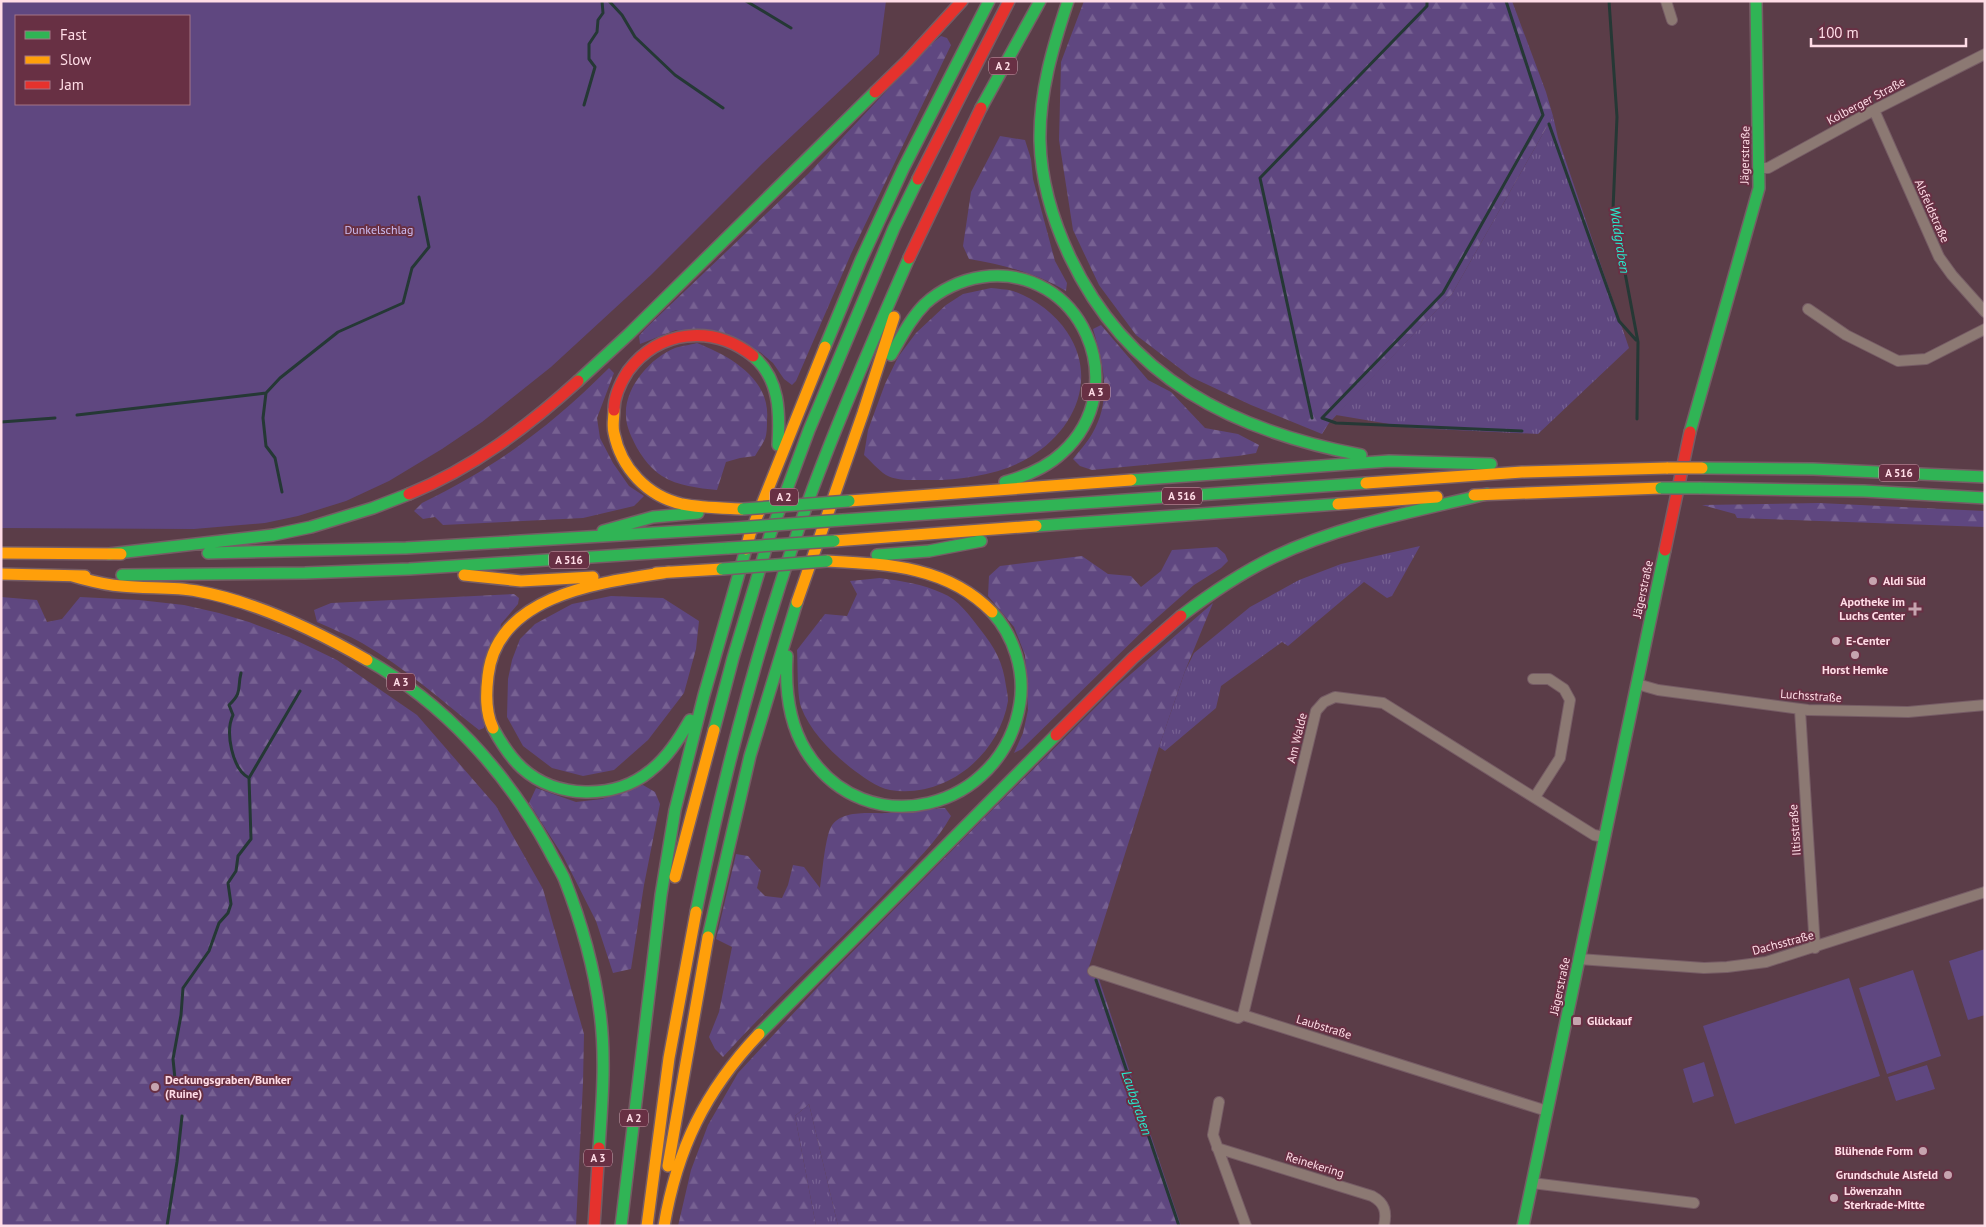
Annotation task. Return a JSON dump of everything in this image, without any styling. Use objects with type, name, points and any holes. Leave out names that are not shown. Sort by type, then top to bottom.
[{"type":"main road","points":[[109,554],[274,535],[311,527],[373,508],[439,482],[475,461],[517,433],[572,386],[628,334],[908,60],[962,1]]},
{"type":"main road","points":[[646,1023],[660,895],[675,810],[704,695],[750,534],[777,463],[861,260],[903,169],[989,1]]},
{"type":"main road","name":"A 2","points":[[621,1226],[646,1023],[664,921],[692,807],[733,658],[770,535],[809,430],[894,228],[929,155],[1009,1]]},
{"type":"main road","name":"A 2","points":[[647,1226],[669,1056],[687,949],[732,753],[794,543],[856,378],[921,230],[967,132],[1040,1]]},
{"type":"main road","points":[[1068,1],[1055,39],[1045,82],[1040,128],[1041,151],[1049,202],[1059,233],[1075,270],[1098,307],[1127,343],[1146,361],[1172,383],[1217,410],[1254,426],[1300,442],[1389,461]]},
{"type":"main road","name":"Jägerstraße","points":[[1523,1226],[1688,439],[1758,188],[1760,168],[1756,1]]},
{"type":"main road","points":[[659,1226],[683,1070],[718,891],[749,758],[766,698],[832,498],[871,391],[921,230]]},
{"type":"main road","name":"A 3","points":[[742,509],[969,491],[1008,481],[1045,466],[1067,449],[1085,425],[1094,402],[1096,390],[1095,357],[1084,327],[1068,306],[1047,290],[1021,279],[996,276],[977,278],[958,283],[936,296],[917,313],[902,335],[871,391]]},
{"type":"main road","points":[[742,509],[697,506],[674,502],[646,487],[627,469],[616,446],[612,421],[616,392],[630,368],[649,350],[665,341],[683,336],[713,336],[736,344],[766,370],[777,394],[780,419],[777,463]]},
{"type":"main road","points":[[969,491],[1389,461],[1487,463],[1522,472]]},
{"type":"main road","name":"A 516","points":[[578,539],[1522,472],[1668,468],[1813,469],[1985,477]]},
{"type":"main road","name":"A 516","points":[[72,576],[305,573],[408,569],[834,541],[1487,494],[1572,490],[1699,488],[1855,491],[1985,498]]},
{"type":"main road","points":[[664,1226],[671,1187],[684,1145],[710,1096],[736,1059],[854,936],[1150,642],[1193,606],[1228,582],[1293,548],[1327,534],[1364,523],[1487,494]]},
{"type":"main road","points":[[1,553],[302,553],[578,539],[621,524],[653,516],[742,509]]},
{"type":"main road","points":[[408,569],[521,581],[722,569],[929,551],[991,539],[1043,526]]},
{"type":"main road","points":[[795,609],[786,672],[789,710],[802,744],[818,767],[833,781],[864,799],[884,805],[927,805],[951,797],[971,787],[985,775],[1002,754],[1013,734],[1017,721],[1021,682],[1018,661],[1012,643],[1001,623],[993,614],[962,588],[929,572],[898,566],[827,561]]},
{"type":"main road","points":[[669,572],[585,585],[549,599],[523,615],[508,629],[491,659],[486,694],[490,720],[501,745],[510,756],[535,778],[553,787],[567,791],[580,793],[606,792],[634,782],[664,759],[682,736],[704,695]]},
{"type":"main road","name":"A 3","points":[[1,574],[72,576],[110,586],[196,591],[288,620],[326,636],[376,664],[447,718],[484,755],[511,786],[534,819],[550,848],[585,934],[600,1014],[602,1055],[594,1226]]},
{"type":"street","points":[[1666,1],[1672,20]]},
{"type":"street","name":"Kolberger Straße","points":[[1760,168],[1768,168],[1874,110],[1985,54]]},
{"type":"street","name":"Alsfeldstraße","points":[[1874,110],[1939,257],[1944,266],[1985,312]]},
{"type":"street","points":[[1808,309],[1846,335],[1888,357],[1898,360],[1926,359],[1985,329]]},
{"type":"street","points":[[1533,679],[1548,679],[1564,689],[1570,700],[1560,758],[1534,797]]},
{"type":"street","name":"Luchsstraße","points":[[1637,684],[1658,690],[1800,710],[1908,712],[1985,705]]},
{"type":"street","name":"Am Walde","points":[[1243,1015],[1316,710],[1324,702],[1335,697],[1383,703],[1594,834],[1604,837]]},
{"type":"street","name":"Iltisstraße","points":[[1800,710],[1815,948]]},
{"type":"street","name":"Dachsstraße","points":[[1579,959],[1727,967],[1766,962],[1815,948],[1985,892]]},
{"type":"street","name":"Laubstraße","points":[[1093,971],[1238,1018],[1243,1015],[1547,1111]]},
{"type":"street","points":[[1219,1102],[1213,1135],[1246,1226]]},
{"type":"street","name":"Reinekering","points":[[1217,1148],[1372,1196],[1385,1209],[1384,1226]]},
{"type":"street","points":[[1532,1183],[1694,1203]]},
{"type":"green space","name":"Dunkelschlag","points":[[1,1],[886,1],[879,54],[763,163],[651,275],[551,367],[482,422],[389,481],[346,501],[298,516],[265,523],[194,529],[1,528]]},
{"type":"green space","points":[[1084,1],[1512,1],[1553,116],[1452,294],[1329,423],[1322,434],[1251,405],[1191,377],[1136,335],[1099,285],[1073,230],[1059,140],[1061,62]]},
{"type":"green space","points":[[941,36],[947,38],[951,45],[851,254],[796,381],[792,385],[784,379],[773,363],[760,352],[676,330],[640,344],[639,336],[646,328],[808,174],[928,47]]},
{"type":"green space","points":[[1553,116],[1558,138],[1629,348],[1538,434],[1413,428],[1336,415],[1452,294]]},
{"type":"green space","points":[[1000,136],[1025,140],[1031,159],[1033,179],[1055,261],[1067,283],[1066,291],[1043,279],[1019,270],[969,259],[963,246],[971,192]]},
{"type":"green space","points":[[991,288],[1013,291],[1036,302],[1050,313],[1067,332],[1076,349],[1081,367],[1081,385],[1077,402],[1070,418],[1046,446],[1030,457],[1006,468],[978,476],[937,480],[905,480],[886,475],[864,455],[868,430],[885,384],[898,357],[916,333],[946,305],[963,294]]},
{"type":"green space","points":[[1101,325],[1148,380],[1171,392],[1205,428],[1238,434],[1259,445],[1256,453],[1092,470],[1080,466],[1073,459],[1092,434],[1098,421],[1104,396],[1103,370],[1093,329]]},
{"type":"green space","points":[[697,343],[735,362],[746,371],[762,392],[766,405],[767,432],[761,446],[755,456],[726,462],[717,490],[681,484],[658,473],[637,448],[626,420],[629,395],[640,375],[666,353],[675,348]]},
{"type":"green space","points":[[609,368],[614,373],[597,418],[600,438],[613,463],[629,486],[644,496],[634,506],[583,518],[443,525],[435,517],[423,519],[414,511],[422,503],[474,475],[521,444],[565,409]]},
{"type":"green space","points":[[1819,503],[1985,511],[1985,527],[1737,518],[1735,514],[1702,505]]},
{"type":"green space","points":[[1420,546],[1392,596],[1387,598],[1364,582],[1288,646],[1282,642],[1221,686],[1216,708],[1165,751],[1159,747],[1185,671],[1194,653],[1250,607],[1299,580],[1341,564]]},
{"type":"green space","points":[[1217,547],[1225,554],[1228,561],[1221,568],[1194,585],[1150,624],[1022,749],[1014,753],[1023,733],[1028,710],[1025,655],[1014,627],[988,596],[989,576],[1000,566],[1082,556],[1108,574],[1131,576],[1141,587],[1161,571],[1172,550]]},
{"type":"green space","points":[[880,578],[927,587],[953,599],[968,613],[998,656],[1007,692],[1008,701],[1003,721],[994,739],[981,755],[967,769],[950,780],[931,787],[911,791],[890,790],[880,787],[851,768],[816,733],[805,716],[800,702],[797,650],[825,614],[847,616],[857,594],[850,581]]},
{"type":"green space","points":[[514,594],[519,598],[518,604],[501,624],[484,728],[479,730],[422,684],[378,652],[351,637],[317,622],[314,610],[331,603]]},
{"type":"green space","points":[[611,596],[663,598],[699,621],[696,649],[684,693],[648,740],[614,770],[583,776],[552,768],[523,746],[507,717],[508,679],[512,660],[520,639],[535,624],[572,604]]},
{"type":"green space","points":[[1,597],[37,600],[47,622],[62,619],[80,597],[139,600],[184,605],[219,613],[289,637],[337,660],[417,715],[496,806],[543,889],[584,1034],[576,1226],[1,1226]]},
{"type":"green space","points":[[1213,603],[1185,671],[1159,747],[1089,967],[1096,970],[1181,1226],[838,1226],[809,1104],[795,1116],[816,1226],[678,1226],[691,1170],[708,1125],[738,1073],[815,990],[1117,686]]},
{"type":"green space","points":[[643,785],[655,792],[660,804],[644,885],[631,969],[613,973],[596,921],[563,856],[529,803],[536,788],[576,802],[602,799]]},
{"type":"green space","points":[[945,808],[951,816],[939,835],[924,853],[764,1013],[723,1057],[715,1049],[709,1037],[719,1012],[732,947],[716,939],[736,854],[748,856],[761,871],[757,888],[765,896],[782,898],[788,885],[793,865],[804,867],[820,888],[829,832],[836,821],[842,817],[857,814]]},
{"type":"green space","points":[[1985,949],[1985,1015],[1968,1020],[1949,961]]},
{"type":"green space","points":[[1913,970],[1941,1056],[1887,1074],[1859,988]]},
{"type":"green space","points":[[1849,978],[1880,1076],[1735,1124],[1703,1026]]},
{"type":"green space","points":[[1704,1062],[1714,1096],[1693,1103],[1683,1069]]},
{"type":"green space","points":[[1927,1065],[1935,1089],[1896,1101],[1888,1077]]},
{"type":"green space","points":[[809,1104],[838,1226],[816,1226],[795,1116]]},
{"type":"waterway","points":[[584,105],[595,67],[589,59],[589,44],[597,32],[598,20],[603,13],[602,1]]},
{"type":"waterway","points":[[609,1],[622,15],[635,37],[675,75],[723,108]]},
{"type":"waterway","points":[[746,1],[791,28]]},
{"type":"waterway","points":[[1312,418],[1260,178],[1427,6],[1427,1]]},
{"type":"waterway","points":[[1506,1],[1543,115],[1443,293],[1322,418],[1336,423],[1522,431]]},
{"type":"waterway","name":"Waldgraben","points":[[1609,1],[1617,117],[1613,209],[1638,342],[1637,419]]},
{"type":"waterway","points":[[1549,124],[1619,321],[1636,340]]},
{"type":"waterway","points":[[77,415],[266,393],[280,378],[338,332],[403,303],[412,268],[429,247],[419,197]]},
{"type":"waterway","points":[[266,393],[263,418],[266,446],[275,458],[282,492]]},
{"type":"waterway","points":[[1,422],[55,418]]},
{"type":"waterway","points":[[241,673],[238,693],[229,705],[233,715],[230,740],[234,759],[238,767],[249,778]]},
{"type":"waterway","points":[[175,1079],[173,1059],[181,1015],[183,988],[209,951],[219,923],[228,913],[231,904],[228,883],[236,871],[238,856],[251,839],[249,778],[300,691]]},
{"type":"waterway","name":"Laubgraben","points":[[1096,980],[1179,1226]]},
{"type":"waterway","points":[[167,1226],[182,1116]]},
{"type":"traffic: fast","points":[[825,347],[861,260],[903,169],[989,1]]},
{"type":"traffic: fast","points":[[981,108],[1040,1]]},
{"type":"traffic: fast","points":[[1068,1],[1052,52],[1044,87],[1040,123],[1041,156],[1045,186],[1058,229],[1070,257],[1094,300],[1122,336],[1154,367],[1190,393],[1228,414],[1270,431],[1314,445],[1361,455]]},
{"type":"traffic: fast","points":[[1690,432],[1759,188],[1756,1]]},
{"type":"traffic: fast","points":[[578,381],[628,335],[875,92]]},
{"type":"traffic: fast","points":[[714,730],[733,658],[770,535],[809,430],[894,228],[918,179]]},
{"type":"traffic: fast","points":[[696,912],[731,755],[775,600],[832,438],[909,258]]},
{"type":"traffic: fast","points":[[891,355],[910,322],[925,304],[944,290],[974,278],[1017,278],[1047,289],[1070,309],[1086,335],[1095,365],[1094,396],[1084,426],[1062,453],[1049,463],[1028,474],[1005,482]]},
{"type":"traffic: fast","points":[[753,356],[769,375],[773,386],[778,409],[778,445]]},
{"type":"traffic: fast","points":[[1131,480],[1389,461],[1491,464]]},
{"type":"traffic: fast","points":[[1702,468],[1813,469],[1985,477]]},
{"type":"traffic: fast","points":[[842,520],[1366,483]]},
{"type":"traffic: fast","points":[[1661,488],[1699,488]]},
{"type":"traffic: fast","points":[[1699,488],[1864,491],[1985,498]]},
{"type":"traffic: fast","points":[[109,554],[273,535],[311,527],[373,508],[409,494]]},
{"type":"traffic: fast","points":[[1181,616],[1238,577],[1262,563],[1299,546],[1352,527],[1487,494]]},
{"type":"traffic: fast","points":[[743,509],[849,501]]},
{"type":"traffic: fast","points":[[1036,526],[1338,504]]},
{"type":"traffic: fast","points":[[603,531],[653,517],[698,513]]},
{"type":"traffic: fast","points":[[736,528],[842,520]]},
{"type":"traffic: fast","points":[[208,553],[406,548],[736,528]]},
{"type":"traffic: fast","points":[[729,548],[834,541]]},
{"type":"traffic: fast","points":[[877,555],[929,551],[981,541]]},
{"type":"traffic: fast","points":[[122,575],[305,573],[409,569],[729,548]]},
{"type":"traffic: fast","points":[[621,1226],[661,895],[675,810],[704,695],[746,549]]},
{"type":"traffic: fast","points":[[1523,1226],[1665,550]]},
{"type":"traffic: fast","points":[[722,569],[827,561]]},
{"type":"traffic: fast","points":[[708,937],[750,756],[797,602]]},
{"type":"traffic: fast","points":[[787,656],[787,693],[795,729],[806,751],[831,781],[862,799],[895,806],[929,803],[960,791],[988,769],[1008,740],[1020,703],[1021,679],[1012,643],[1000,621],[992,612]]},
{"type":"traffic: fast","points":[[367,660],[395,677],[447,718],[493,766],[531,820],[564,878],[586,944],[600,1013],[603,1063],[599,1148]]},
{"type":"traffic: fast","points":[[493,728],[513,759],[536,778],[551,786],[586,792],[620,787],[650,771],[667,754],[690,720]]},
{"type":"traffic: fast","points":[[759,1034],[1056,735]]},
{"type":"traffic: slow","points":[[797,602],[863,413],[894,317]]},
{"type":"traffic: slow","points":[[746,549],[750,534],[825,347]]},
{"type":"traffic: slow","points":[[614,410],[613,428],[617,446],[629,469],[647,487],[669,500],[682,504],[743,509]]},
{"type":"traffic: slow","points":[[1366,483],[1522,472],[1668,468]]},
{"type":"traffic: slow","points":[[1668,468],[1702,468]]},
{"type":"traffic: slow","points":[[849,501],[1131,480]]},
{"type":"traffic: slow","points":[[1474,495],[1661,488]]},
{"type":"traffic: slow","points":[[1338,504],[1437,497]]},
{"type":"traffic: slow","points":[[834,541],[1036,526]]},
{"type":"traffic: slow","points":[[1,553],[121,554]]},
{"type":"traffic: slow","points":[[827,561],[894,566],[936,576],[956,585],[992,612]]},
{"type":"traffic: slow","points":[[656,573],[722,569]]},
{"type":"traffic: slow","points":[[493,728],[487,709],[488,676],[496,648],[511,626],[532,609],[586,587],[669,572]]},
{"type":"traffic: slow","points":[[1,574],[85,576]]},
{"type":"traffic: slow","points":[[464,575],[521,581],[593,577]]},
{"type":"traffic: slow","points":[[72,576],[115,585],[197,591],[240,602],[306,628],[367,660]]},
{"type":"traffic: slow","points":[[675,877],[714,730]]},
{"type":"traffic: slow","points":[[647,1226],[669,1058],[696,912]]},
{"type":"traffic: slow","points":[[668,1166],[708,937]]},
{"type":"traffic: slow","points":[[664,1226],[677,1172],[696,1122],[723,1077],[759,1034]]},
{"type":"traffic: jam","points":[[875,92],[908,60],[962,1]]},
{"type":"traffic: jam","points":[[918,179],[1009,1]]},
{"type":"traffic: jam","points":[[909,258],[981,108]]},
{"type":"traffic: jam","points":[[614,410],[618,390],[628,371],[641,357],[655,347],[670,340],[687,336],[721,339],[753,356]]},
{"type":"traffic: jam","points":[[409,494],[455,472],[498,445],[578,381]]},
{"type":"traffic: jam","points":[[1665,550],[1690,432]]},
{"type":"traffic: jam","points":[[1056,735],[1133,658],[1181,616]]},
{"type":"traffic: jam","points":[[594,1226],[599,1148]]},
{"type":"place","name":"Aldi Süd","points":[[1873,581]]},
{"type":"place","name":"Apotheke im Luchs Center","points":[[1915,609]]},
{"type":"place","name":"E-Center","points":[[1836,641]]},
{"type":"place","name":"Horst Hemke","points":[[1855,655]]},
{"type":"place","name":"Glückauf","points":[[1577,1021]]},
{"type":"place","name":"Deckungsgraben/Bunker (Ruine)","points":[[155,1087]]},
{"type":"place","name":"Blühende Form","points":[[1923,1151]]},
{"type":"place","name":"Grundschule Alsfeld","points":[[1948,1175]]},
{"type":"place","name":"Löwenzahn Sterkrade-Mitte","points":[[1834,1198]]}]
